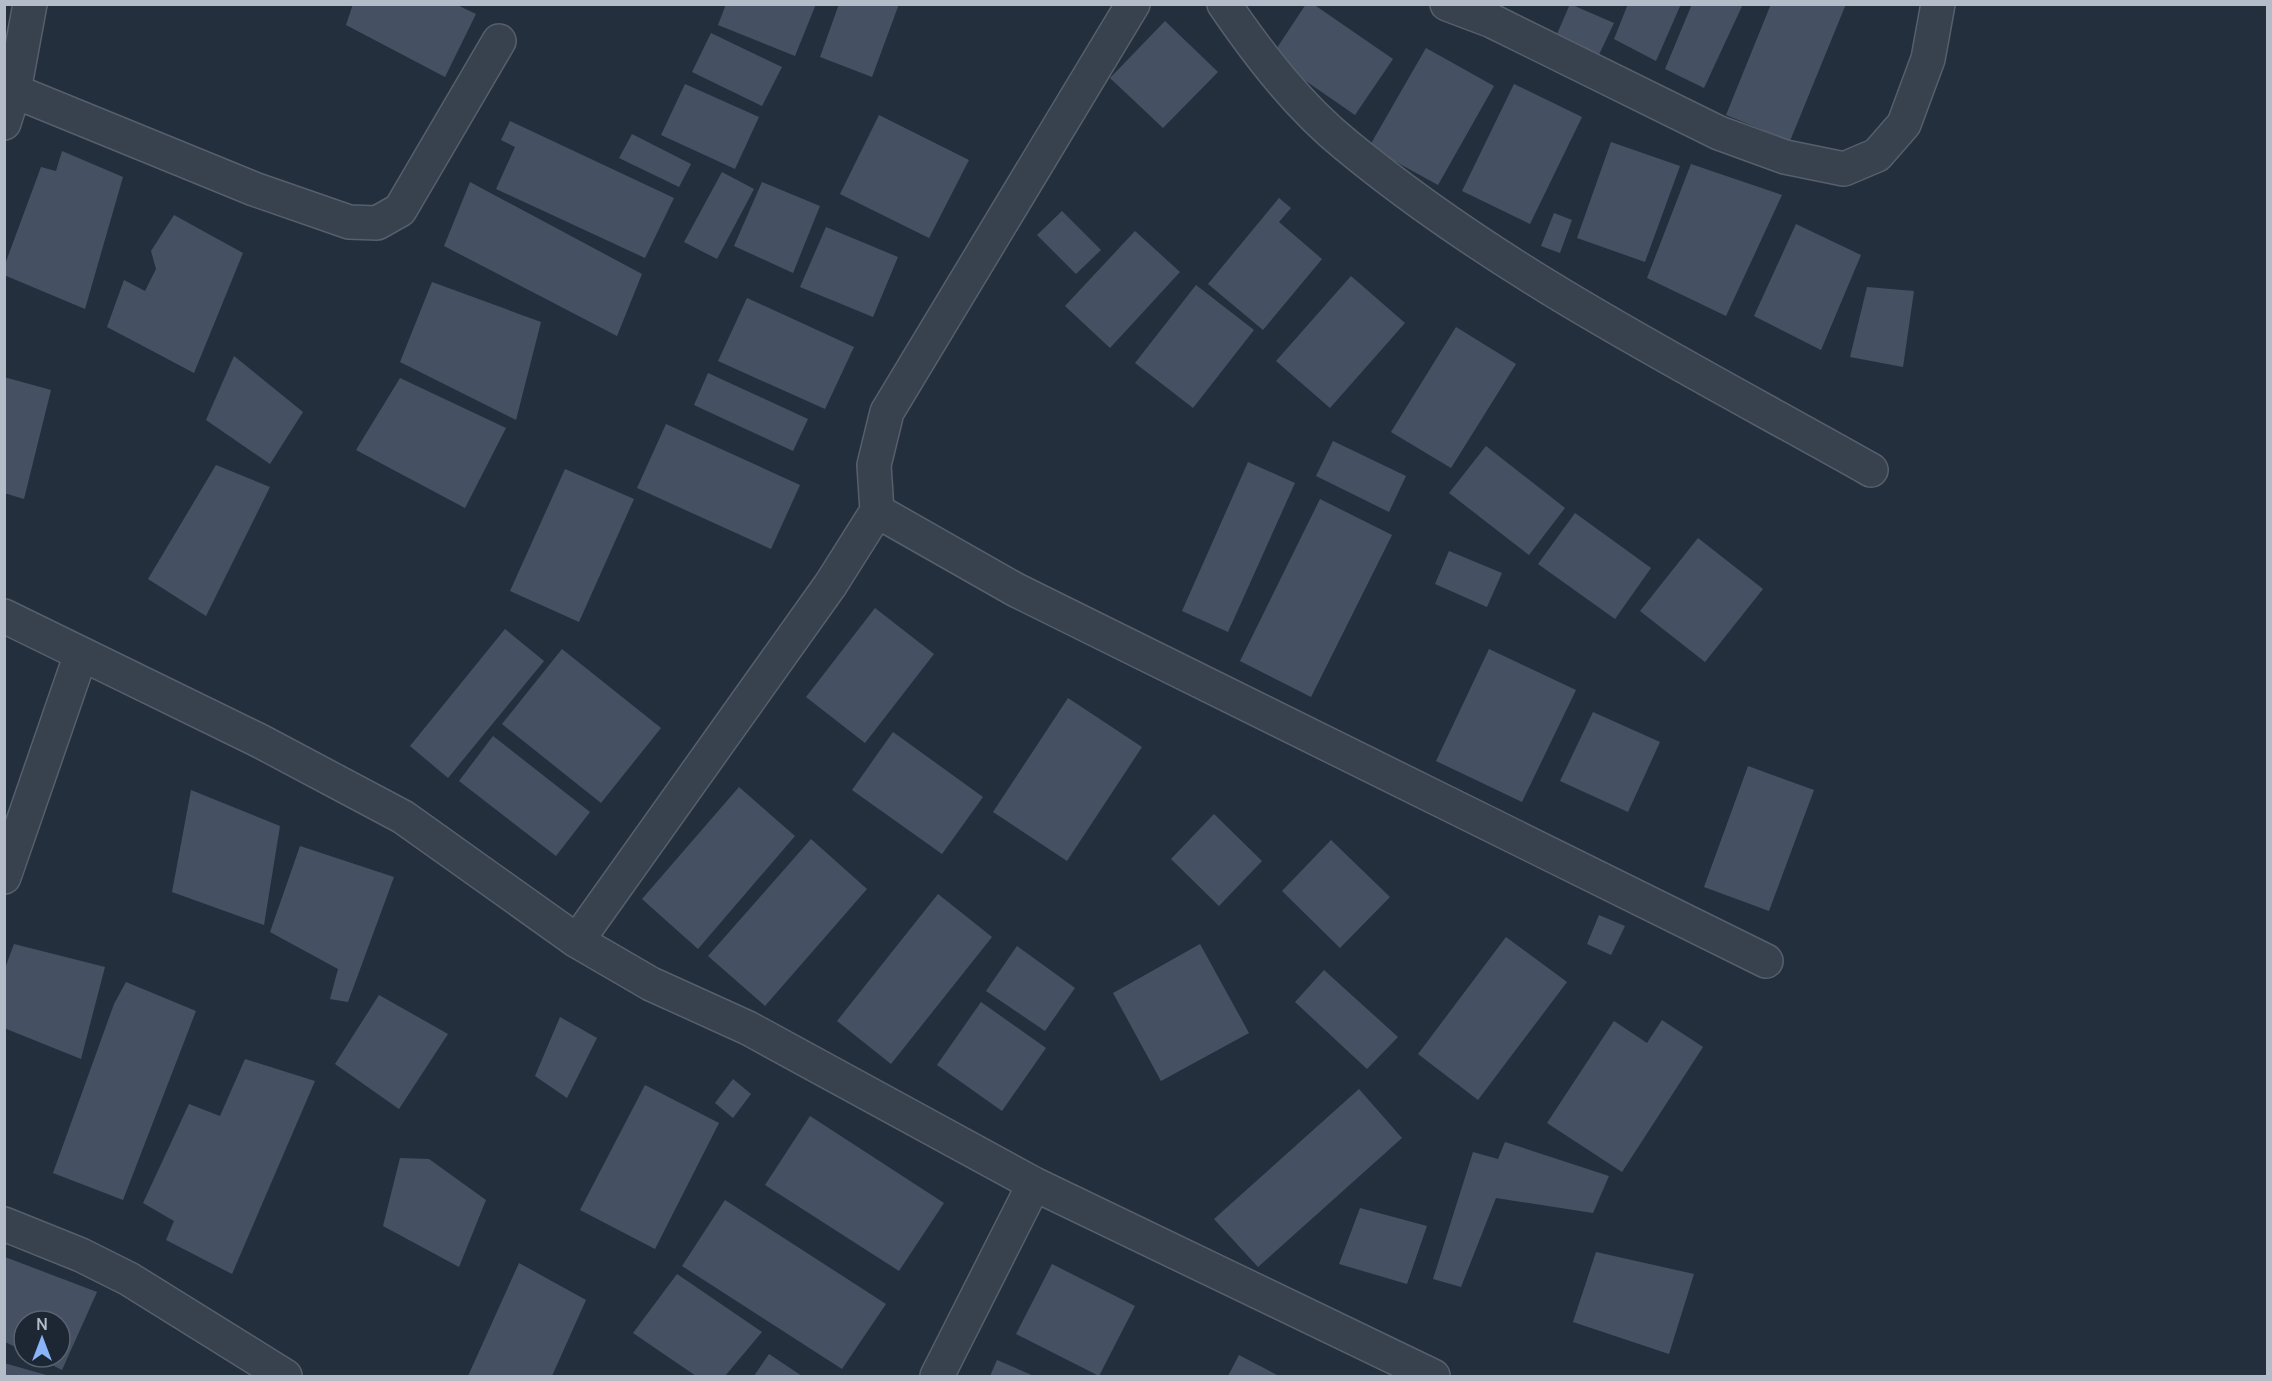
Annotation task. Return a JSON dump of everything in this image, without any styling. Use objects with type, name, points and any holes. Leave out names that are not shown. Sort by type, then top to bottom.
[{"type":"street","points":[[4,123],[14,91],[30,4]]},
{"type":"street","points":[[577,941],[831,584],[878,510],[874,465],[887,412],[1133,4]]},
{"type":"street","points":[[1224,4],[1284,84],[1344,144],[1447,221],[1584,308],[1871,470]]},
{"type":"street","points":[[1447,4],[1492,21],[1719,133],[1785,158],[1844,169],[1877,155],[1904,124],[1928,59],[1938,4]]},
{"type":"street","points":[[14,91],[254,189],[349,222],[377,223],[400,210],[499,41]]},
{"type":"street","points":[[878,510],[1016,590],[1766,961]]},
{"type":"street","points":[[4,616],[260,741],[403,817],[577,941],[651,984],[748,1028],[1034,1184],[1433,1377]]},
{"type":"street","points":[[4,877],[81,654]]},
{"type":"street","points":[[937,1377],[1034,1184]]},
{"type":"street","points":[[4,1224],[81,1255],[129,1280],[285,1377]]},
{"type":"building","points":[[353,4],[455,4],[476,14],[445,77],[346,25]]},
{"type":"building","points":[[726,4],[816,4],[795,56],[718,25]]},
{"type":"building","points":[[839,4],[899,4],[872,77],[820,57]]},
{"type":"building","points":[[1306,4],[1313,4],[1393,59],[1355,115],[1271,57]]},
{"type":"building","points":[[1570,4],[1614,23],[1596,61],[1554,41]]},
{"type":"building","points":[[1628,4],[1681,4],[1656,61],[1614,39]]},
{"type":"building","points":[[1692,4],[1743,4],[1704,88],[1665,69]]},
{"type":"building","points":[[1771,4],[1846,4],[1790,141],[1726,115]]},
{"type":"building","points":[[1165,21],[1218,72],[1163,128],[1110,78]]},
{"type":"building","points":[[711,33],[782,67],[762,106],[692,72]]},
{"type":"building","points":[[1426,48],[1494,86],[1438,185],[1369,147]]},
{"type":"building","points":[[685,84],[759,117],[735,169],[661,135]]},
{"type":"building","points":[[1514,84],[1582,117],[1530,224],[1462,191]]},
{"type":"building","points":[[879,115],[969,160],[929,238],[840,194]]},
{"type":"building","points":[[510,121],[674,198],[645,258],[496,189],[515,147],[501,140]]},
{"type":"building","points":[[632,134],[691,164],[679,187],[619,158]]},
{"type":"building","points":[[1611,142],[1680,166],[1645,262],[1577,238]]},
{"type":"building","points":[[62,151],[123,177],[85,309],[4,275],[4,267],[41,167],[56,171]]},
{"type":"building","points":[[1691,164],[1782,195],[1726,316],[1647,278]]},
{"type":"building","points":[[722,172],[754,189],[717,259],[684,242]]},
{"type":"building","points":[[470,182],[642,274],[617,336],[444,246]]},
{"type":"building","points":[[762,182],[820,206],[793,273],[734,246]]},
{"type":"building","points":[[1279,198],[1291,208],[1279,222],[1322,259],[1263,330],[1208,284]]},
{"type":"building","points":[[1062,211],[1101,250],[1076,274],[1037,235]]},
{"type":"building","points":[[1554,213],[1572,220],[1560,253],[1541,246]]},
{"type":"building","points":[[174,215],[243,253],[194,373],[107,327],[124,280],[145,291],[156,269],[151,251]]},
{"type":"building","points":[[1796,224],[1861,255],[1821,350],[1754,316]]},
{"type":"building","points":[[826,227],[898,257],[873,317],[800,287]]},
{"type":"building","points":[[1135,231],[1180,272],[1110,348],[1065,306]]},
{"type":"building","points":[[1351,276],[1405,323],[1330,408],[1276,361]]},
{"type":"building","points":[[432,282],[541,322],[516,420],[400,362]]},
{"type":"building","points":[[1196,285],[1254,330],[1193,408],[1135,363]]},
{"type":"building","points":[[1867,287],[1914,291],[1903,367],[1850,357]]},
{"type":"building","points":[[747,298],[854,347],[825,409],[718,361]]},
{"type":"building","points":[[1456,327],[1516,364],[1451,468],[1391,432]]},
{"type":"building","points":[[234,356],[303,412],[270,464],[206,420]]},
{"type":"building","points":[[708,373],[808,419],[793,451],[694,405]]},
{"type":"building","points":[[4,377],[51,390],[24,499],[4,493]]},
{"type":"building","points":[[400,378],[506,428],[465,508],[356,450]]},
{"type":"building","points":[[666,424],[800,485],[771,549],[637,488]]},
{"type":"building","points":[[1333,441],[1406,476],[1389,512],[1316,476]]},
{"type":"building","points":[[1486,446],[1565,508],[1529,555],[1449,493]]},
{"type":"building","points":[[1248,462],[1295,483],[1228,632],[1182,611]]},
{"type":"building","points":[[216,465],[270,487],[206,616],[148,579]]},
{"type":"building","points":[[565,469],[634,499],[579,622],[510,591]]},
{"type":"building","points":[[1320,499],[1392,535],[1311,697],[1240,661]]},
{"type":"building","points":[[1575,513],[1651,568],[1615,619],[1538,564]]},
{"type":"building","points":[[1698,538],[1763,589],[1705,662],[1640,611]]},
{"type":"building","points":[[1449,551],[1502,573],[1487,607],[1435,584]]},
{"type":"building","points":[[875,608],[934,654],[865,743],[806,697]]},
{"type":"building","points":[[505,629],[544,661],[448,778],[410,746]]},
{"type":"building","points":[[562,649],[661,728],[601,803],[502,724]]},
{"type":"building","points":[[1489,649],[1576,690],[1522,802],[1436,761]]},
{"type":"building","points":[[1068,698],[1142,747],[1067,861],[993,812]]},
{"type":"building","points":[[1593,712],[1660,742],[1628,812],[1560,781]]},
{"type":"building","points":[[893,732],[983,797],[942,854],[852,790]]},
{"type":"building","points":[[493,736],[590,812],[556,856],[459,781]]},
{"type":"building","points":[[1748,766],[1814,790],[1769,911],[1704,887]]},
{"type":"building","points":[[739,787],[795,836],[698,949],[642,899]]},
{"type":"building","points":[[191,790],[280,826],[264,925],[172,892]]},
{"type":"building","points":[[1214,814],[1262,861],[1219,906],[1171,859]]},
{"type":"building","points":[[811,839],[867,889],[765,1006],[708,956]]},
{"type":"building","points":[[1331,840],[1390,897],[1340,948],[1282,891]]},
{"type":"building","points":[[300,846],[394,877],[348,1002],[330,999],[338,969],[270,932]]},
{"type":"building","points":[[938,894],[992,937],[891,1064],[837,1021]]},
{"type":"building","points":[[1599,915],[1625,926],[1611,955],[1587,944]]},
{"type":"building","points":[[1506,937],[1567,982],[1478,1100],[1418,1054]]},
{"type":"building","points":[[14,944],[105,967],[81,1059],[4,1028],[4,971]]},
{"type":"building","points":[[1200,944],[1249,1033],[1161,1081],[1113,993]]},
{"type":"building","points":[[1017,946],[1075,988],[1045,1031],[986,991]]},
{"type":"building","points":[[1324,970],[1398,1037],[1367,1069],[1295,1002]]},
{"type":"building","points":[[126,982],[196,1011],[123,1200],[53,1173],[114,1004]]},
{"type":"building","points":[[379,995],[448,1034],[399,1109],[335,1064]]},
{"type":"building","points":[[981,1002],[1046,1048],[1002,1111],[937,1065]]},
{"type":"building","points":[[560,1017],[597,1038],[567,1098],[535,1076]]},
{"type":"building","points":[[1662,1020],[1703,1047],[1622,1172],[1547,1123],[1614,1021],[1647,1043]]},
{"type":"building","points":[[245,1059],[315,1081],[232,1274],[166,1240],[174,1221],[143,1203],[189,1104],[220,1116]]},
{"type":"building","points":[[733,1079],[751,1094],[733,1118],[715,1103]]},
{"type":"building","points":[[645,1085],[719,1123],[655,1249],[580,1210]]},
{"type":"building","points":[[1359,1089],[1402,1138],[1258,1267],[1214,1219]]},
{"type":"building","points":[[810,1116],[944,1203],[899,1271],[765,1185]]},
{"type":"building","points":[[1505,1142],[1609,1176],[1593,1213],[1496,1198],[1461,1287],[1433,1279],[1473,1152],[1498,1159]]},
{"type":"building","points":[[400,1158],[429,1159],[486,1200],[459,1267],[383,1226]]},
{"type":"building","points":[[725,1200],[886,1304],[842,1369],[682,1266]]},
{"type":"building","points":[[1360,1208],[1427,1226],[1407,1284],[1339,1264]]},
{"type":"building","points":[[1596,1252],[1694,1274],[1669,1354],[1573,1322]]},
{"type":"building","points":[[5,1257],[97,1292],[72,1348],[72,1309],[12,1309],[12,1345],[5,1342]]},
{"type":"building","points":[[519,1263],[586,1300],[552,1376],[468,1376]]},
{"type":"building","points":[[1052,1264],[1135,1306],[1099,1376],[1016,1334]]},
{"type":"building","points":[[677,1274],[762,1332],[725,1376],[696,1376],[633,1333]]},
{"type":"building","points":[[769,1354],[802,1376],[754,1376]]},
{"type":"building","points":[[1239,1355],[1279,1376],[1228,1376]]},
{"type":"building","points":[[997,1360],[1034,1376],[990,1376]]},
{"type":"building","points":[[4,1363],[12,1365],[12,1369],[25,1369],[50,1376],[4,1376]]}]
